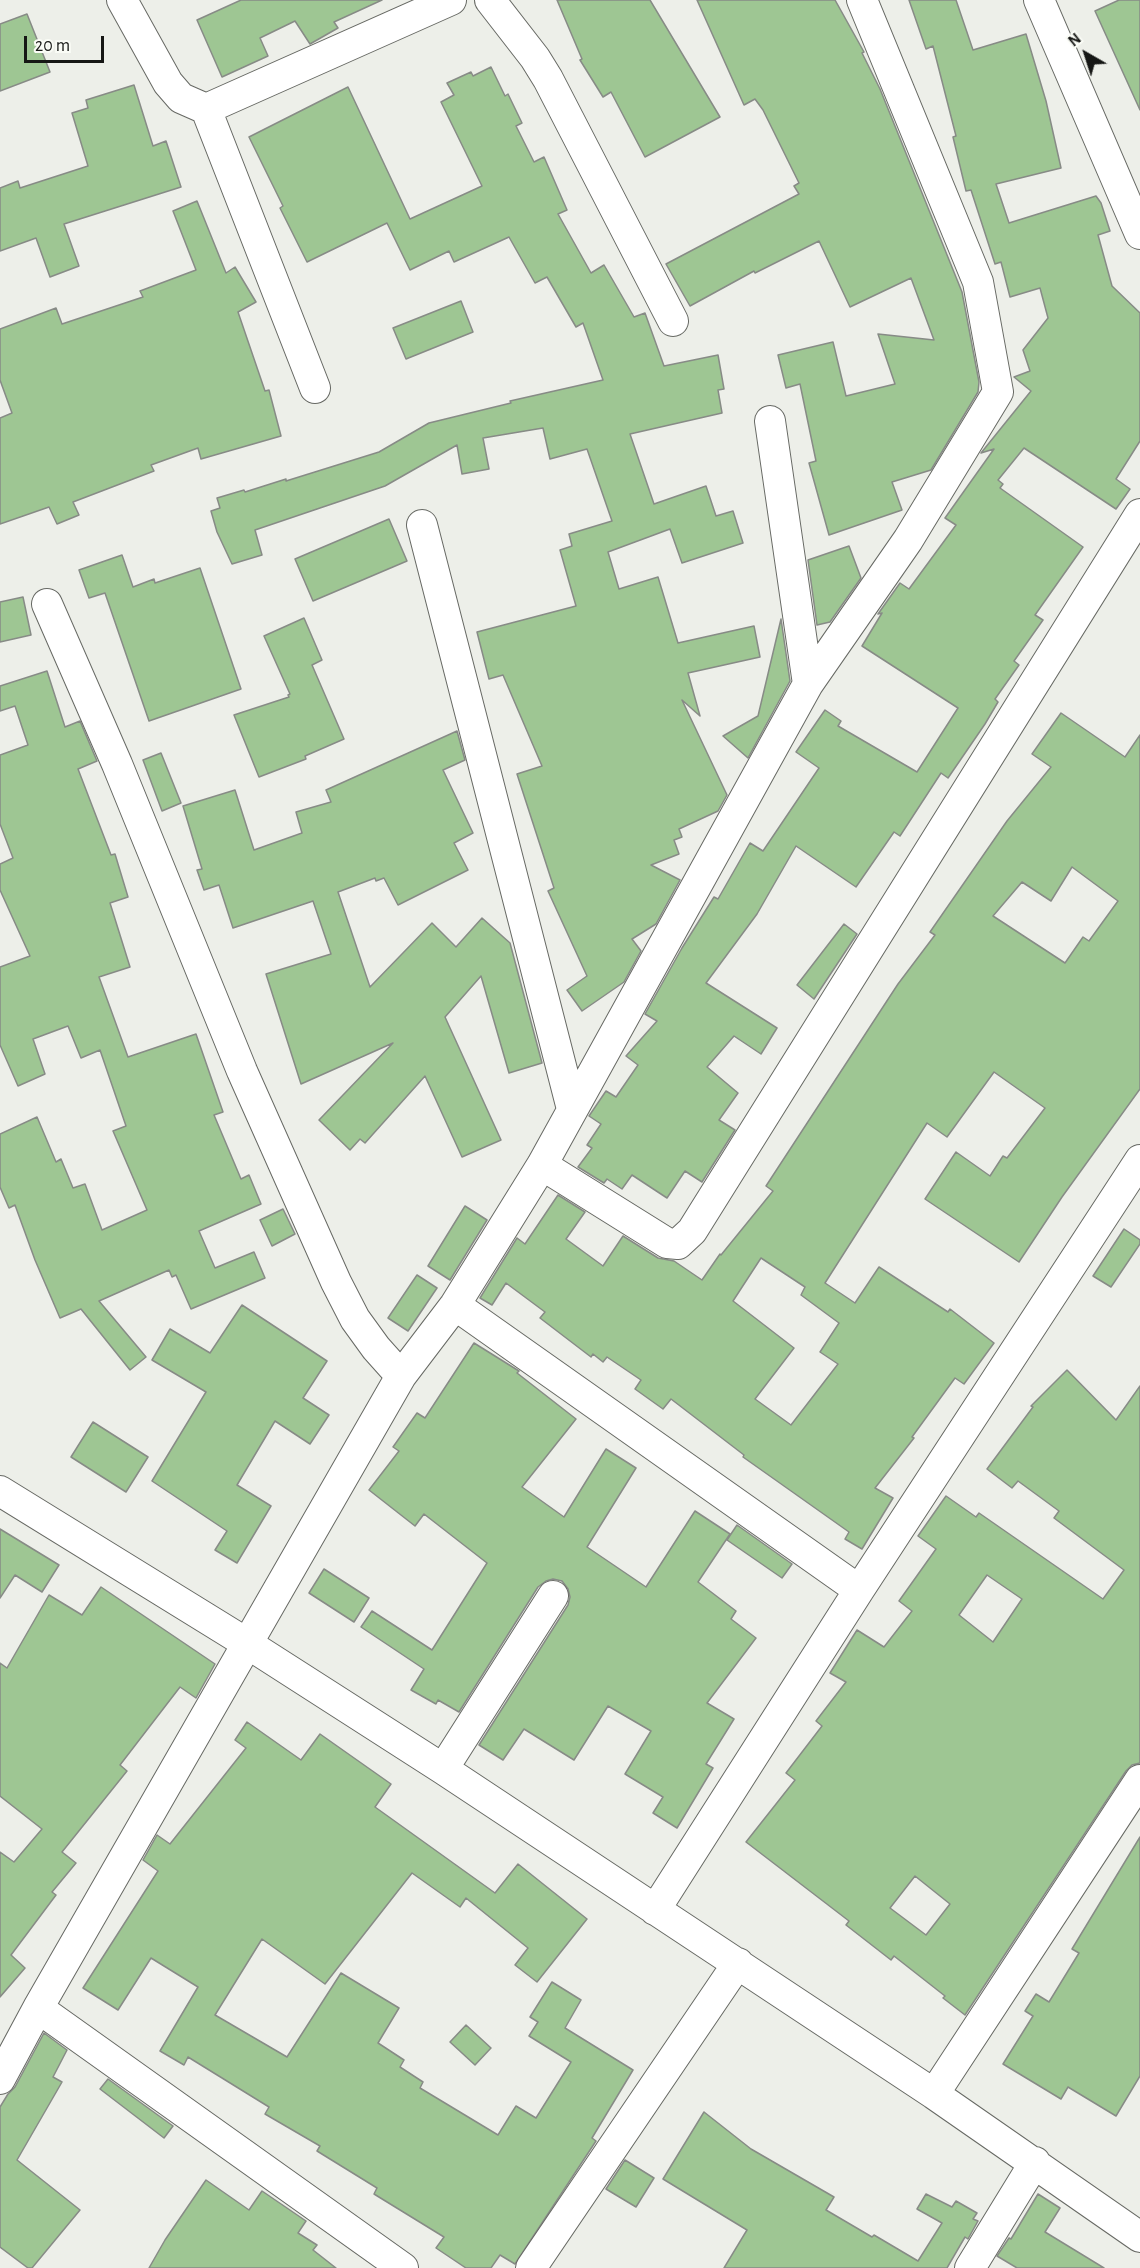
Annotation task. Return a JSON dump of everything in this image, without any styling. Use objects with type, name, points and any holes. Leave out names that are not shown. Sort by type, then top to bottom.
[{"type":"street","points":[[122,0],[168,82],[182,98],[206,109],[315,388]]},
{"type":"street","points":[[206,109],[451,0]]},
{"type":"street","points":[[490,0],[536,58],[548,79],[673,321]]},
{"type":"street","points":[[0,2079],[38,2008],[401,1376],[455,1305],[543,1165],[808,684],[908,540],[998,392],[978,282],[862,0]]},
{"type":"street","points":[[1039,0],[1140,234]]},
{"type":"street","points":[[770,421],[808,684]]},
{"type":"street","points":[[543,1165],[667,1243],[678,1244],[692,1231],[1140,514]]},
{"type":"street","points":[[422,525],[572,1109]]},
{"type":"street","points":[[47,604],[117,764],[242,1071],[336,1282],[355,1319],[376,1348],[401,1376]]},
{"type":"street","points":[[655,1910],[859,1590],[1140,1160]]},
{"type":"street","points":[[455,1305],[859,1590]]},
{"type":"street","points":[[0,1491],[248,1644],[443,1769],[934,2094],[1140,2236]]},
{"type":"street","points":[[443,1769],[553,1596]]},
{"type":"street","points":[[934,2094],[1136,1796]]},
{"type":"street","points":[[531,2268],[738,1963]]},
{"type":"street","points":[[38,2008],[403,2268]]},
{"type":"street","points":[[970,2268],[1035,2162]]},
{"type":"building","points":[[241,0],[382,0],[334,22],[338,28],[310,44],[295,21],[260,38],[268,56],[222,77],[197,20]]},
{"type":"building","points":[[557,0],[650,0],[720,117],[645,157],[611,92],[603,97],[580,60],[582,59]]},
{"type":"building","points":[[697,0],[835,0],[864,52],[862,53],[880,89],[962,292],[979,382],[978,392],[931,470],[892,482],[902,510],[829,535],[809,463],[816,461],[800,384],[786,388],[778,355],[833,342],[846,396],[895,384],[878,334],[934,340],[911,278],[850,307],[819,241],[755,273],[754,271],[690,306],[666,264],[799,194],[794,186],[799,183],[763,110],[755,99],[744,105]]},
{"type":"building","points":[[909,0],[956,0],[973,50],[1026,34],[1046,101],[1061,168],[996,184],[1009,223],[1096,196],[1101,203],[1110,231],[1098,235],[1112,286],[1140,313],[1140,441],[1116,479],[1130,489],[1116,509],[1024,448],[998,480],[1003,484],[1000,488],[1083,547],[1035,615],[1043,620],[1014,661],[1019,665],[995,699],[998,702],[985,724],[948,778],[941,773],[900,836],[894,832],[856,887],[796,846],[757,914],[706,983],[777,1028],[761,1054],[734,1036],[707,1067],[738,1093],[719,1120],[735,1130],[702,1182],[685,1171],[667,1198],[632,1175],[622,1189],[607,1179],[604,1183],[578,1167],[592,1148],[587,1145],[601,1124],[589,1116],[606,1091],[616,1097],[638,1065],[626,1056],[657,1021],[645,1014],[714,897],[718,899],[750,843],[763,851],[819,768],[796,752],[825,710],[841,721],[838,726],[917,772],[958,708],[862,646],[882,613],[878,614],[900,583],[909,589],[956,525],[945,518],[994,449],[981,453],[1031,391],[1014,377],[1030,371],[1023,350],[1048,318],[1040,288],[1010,297],[1001,262],[995,264],[971,190],[966,191],[953,137],[956,136],[933,46],[926,49]]},
{"type":"building","points":[[1119,0],[1140,0],[1140,110],[1095,11]]},
{"type":"building","points":[[27,14],[50,72],[0,91],[0,24]]},
{"type":"building","points":[[491,67],[522,123],[516,126],[534,162],[544,157],[567,210],[558,214],[591,273],[604,265],[634,317],[645,313],[664,366],[718,355],[724,389],[718,390],[722,413],[630,434],[654,504],[706,486],[716,516],[733,511],[743,543],[682,563],[670,529],[608,552],[619,589],[658,577],[678,643],[754,626],[760,657],[688,673],[700,716],[682,700],[727,795],[718,811],[679,829],[682,837],[674,840],[679,854],[651,865],[680,880],[656,924],[632,939],[641,951],[624,982],[582,1011],[567,990],[587,976],[548,891],[554,888],[517,774],[542,766],[503,675],[489,679],[477,632],[576,606],[560,550],[572,546],[569,534],[612,521],[587,449],[550,459],[543,428],[483,438],[489,469],[462,474],[457,445],[385,486],[255,530],[262,555],[232,564],[217,532],[211,511],[220,508],[217,498],[286,479],[286,481],[379,452],[429,423],[511,403],[510,401],[603,380],[583,323],[576,327],[547,277],[535,283],[509,237],[454,262],[449,251],[410,270],[387,223],[307,262],[249,137],[348,87],[410,219],[482,186],[441,102],[454,95],[447,83],[471,72],[473,76]]},
{"type":"building","points":[[134,85],[153,146],[166,141],[181,187],[64,224],[79,266],[50,277],[36,238],[0,251],[0,188],[18,181],[20,188],[88,166],[72,113],[88,108],[86,100]]},
{"type":"building","points":[[197,201],[226,273],[235,267],[256,302],[238,312],[265,391],[269,390],[281,436],[201,459],[198,448],[151,465],[154,471],[73,502],[79,515],[57,524],[49,507],[0,524],[0,418],[12,413],[0,380],[0,329],[56,308],[62,324],[143,297],[140,291],[196,270],[173,211]]},
{"type":"building","points":[[461,301],[473,332],[406,359],[393,328]]},
{"type":"building","points":[[389,519],[407,561],[313,601],[295,559]]},
{"type":"building","points":[[849,546],[861,578],[830,622],[817,625],[808,560]]},
{"type":"building","points":[[122,555],[133,587],[154,579],[155,583],[200,568],[241,689],[149,721],[105,593],[89,598],[79,570]]},
{"type":"building","points":[[23,597],[31,635],[0,642],[0,602]]},
{"type":"building","points":[[304,618],[322,660],[312,665],[344,739],[305,756],[306,759],[259,777],[234,715],[289,697],[290,694],[264,636]]},
{"type":"building","points":[[781,619],[790,681],[748,758],[723,736],[758,716]]},
{"type":"building","points":[[47,671],[65,727],[80,721],[97,761],[78,769],[111,855],[115,854],[128,897],[110,903],[130,967],[99,977],[128,1057],[196,1034],[223,1112],[214,1115],[241,1179],[249,1175],[261,1204],[199,1231],[215,1268],[254,1252],[265,1278],[191,1309],[176,1275],[172,1277],[169,1270],[99,1301],[146,1357],[130,1370],[81,1309],[60,1318],[15,1205],[9,1208],[0,1187],[0,1134],[37,1117],[56,1162],[61,1159],[73,1188],[85,1184],[102,1230],[147,1210],[113,1131],[126,1126],[100,1050],[81,1058],[68,1026],[33,1039],[45,1074],[18,1086],[0,1045],[0,967],[30,956],[0,890],[0,864],[13,858],[0,824],[0,755],[28,745],[15,706],[0,711],[0,686]]},
{"type":"building","points":[[1061,713],[1125,757],[1140,735],[1140,1089],[1062,1197],[1019,1262],[925,1199],[956,1152],[990,1176],[1003,1156],[1007,1158],[1045,1108],[994,1072],[947,1137],[927,1123],[825,1283],[855,1303],[879,1267],[948,1312],[950,1309],[994,1343],[964,1384],[955,1378],[912,1437],[914,1438],[875,1488],[893,1498],[862,1549],[845,1539],[849,1532],[743,1457],[744,1455],[671,1399],[663,1409],[635,1389],[641,1380],[607,1357],[603,1362],[593,1354],[591,1357],[540,1318],[545,1312],[506,1283],[492,1305],[480,1298],[517,1238],[525,1244],[558,1195],[585,1212],[566,1239],[603,1266],[623,1236],[658,1258],[674,1261],[702,1280],[720,1254],[773,1191],[766,1186],[898,984],[935,935],[930,932],[1007,821],[1051,767],[1032,754]],"holes":[[[1072,867],[1118,901],[1089,941],[1083,937],[1065,963],[993,916],[1022,882],[1051,901]],[[761,1258],[805,1287],[801,1295],[839,1323],[820,1352],[838,1364],[791,1425],[755,1399],[794,1348],[733,1301]]]},
{"type":"building","points":[[457,731],[465,760],[443,770],[473,833],[454,843],[468,870],[398,905],[384,878],[376,881],[375,878],[338,892],[370,987],[432,923],[456,947],[482,918],[510,943],[542,1063],[509,1073],[481,976],[445,1017],[501,1140],[462,1157],[425,1076],[365,1143],[360,1139],[350,1150],[319,1120],[393,1043],[301,1084],[266,974],[331,954],[313,901],[233,928],[219,885],[204,890],[197,870],[202,869],[183,806],[235,790],[254,850],[302,833],[296,812],[331,802],[326,790]]},
{"type":"building","points":[[161,753],[181,803],[162,811],[143,760]]},
{"type":"building","points":[[844,924],[857,934],[814,999],[797,985]]},
{"type":"building","points":[[465,1206],[487,1220],[450,1280],[428,1266]]},
{"type":"building","points":[[283,1209],[295,1234],[272,1246],[260,1220]]},
{"type":"building","points":[[1124,1229],[1140,1240],[1140,1244],[1111,1287],[1093,1276]]},
{"type":"building","points":[[417,1275],[437,1288],[408,1331],[388,1318]]},
{"type":"building","points":[[242,1305],[327,1361],[303,1398],[329,1415],[310,1444],[275,1421],[237,1485],[271,1506],[237,1563],[215,1550],[227,1531],[152,1481],[206,1392],[152,1360],[170,1329],[210,1353]]},
{"type":"building","points":[[474,1343],[519,1371],[517,1373],[576,1419],[522,1487],[564,1517],[606,1449],[636,1468],[587,1547],[646,1587],[695,1511],[730,1534],[698,1582],[736,1611],[731,1619],[756,1638],[707,1703],[734,1719],[706,1764],[713,1768],[677,1828],[653,1813],[663,1797],[625,1774],[651,1731],[608,1706],[574,1760],[524,1729],[503,1760],[479,1745],[568,1605],[570,1597],[568,1589],[562,1581],[553,1579],[538,1587],[459,1712],[438,1700],[436,1704],[411,1690],[424,1669],[361,1627],[372,1611],[432,1650],[487,1563],[424,1514],[415,1526],[369,1490],[399,1451],[393,1447],[417,1413],[425,1418]]},
{"type":"building","points":[[1067,1370],[1116,1420],[1140,1386],[1140,1763],[1132,1765],[1126,1771],[965,2015],[943,1998],[945,1996],[894,1956],[891,1960],[846,1925],[849,1921],[746,1842],[795,1780],[786,1773],[822,1726],[816,1721],[846,1682],[830,1673],[857,1630],[884,1647],[912,1611],[899,1601],[936,1549],[918,1536],[946,1496],[976,1517],[979,1513],[1103,1599],[1124,1570],[1054,1518],[1059,1511],[1018,1481],[1012,1488],[987,1469],[1033,1407],[1031,1406]],"holes":[[[987,1575],[1022,1599],[993,1642],[959,1615]],[[915,1876],[950,1904],[926,1935],[890,1908]]]},
{"type":"building","points":[[93,1422],[148,1457],[126,1492],[71,1457]]},
{"type":"building","points":[[737,1525],[792,1564],[782,1578],[727,1540]]},
{"type":"building","points":[[0,1529],[59,1565],[42,1592],[15,1575],[0,1598]]},
{"type":"building","points":[[324,1569],[369,1598],[354,1622],[309,1593]]},
{"type":"building","points":[[101,1587],[215,1664],[196,1698],[180,1687],[120,1765],[127,1771],[62,1852],[76,1863],[52,1892],[56,1895],[11,1955],[25,1968],[0,1997],[0,1852],[14,1862],[42,1829],[0,1796],[0,1663],[7,1668],[49,1595],[82,1615]]},
{"type":"building","points":[[247,1722],[301,1760],[320,1734],[391,1784],[375,1807],[495,1893],[518,1864],[587,1919],[537,1982],[515,1965],[528,1948],[466,1898],[460,1907],[412,1873],[325,1984],[262,1939],[215,2015],[287,2057],[341,1973],[399,2008],[378,2043],[404,2060],[400,2067],[423,2082],[420,2088],[498,2135],[516,2106],[536,2118],[571,2062],[529,2036],[538,2022],[530,2017],[552,1982],[581,2000],[565,2028],[633,2070],[592,2138],[596,2141],[515,2264],[500,2255],[491,2268],[466,2268],[436,2248],[444,2237],[374,2194],[377,2188],[317,2151],[320,2146],[265,2114],[269,2107],[188,2057],[184,2065],[160,2051],[198,1987],[151,1958],[118,2010],[83,1988],[158,1871],[143,1860],[157,1835],[170,1844],[246,1748],[235,1740]]},
{"type":"building","points":[[1140,1837],[1140,2076],[1116,2116],[1068,2087],[1061,2099],[1003,2064],[1033,2016],[1025,2011],[1036,1994],[1049,2002],[1079,1953],[1072,1949]]},
{"type":"building","points":[[466,2025],[491,2048],[475,2065],[450,2042]]},
{"type":"building","points":[[44,2033],[67,2050],[53,2077],[62,2082],[17,2160],[80,2210],[32,2268],[28,2268],[0,2247],[0,2107],[15,2087]]},
{"type":"building","points":[[108,2079],[173,2126],[164,2138],[100,2089]]},
{"type":"building","points":[[704,2112],[751,2149],[834,2197],[826,2210],[918,2261],[942,2223],[917,2209],[926,2194],[952,2207],[956,2201],[977,2213],[973,2219],[978,2221],[968,2239],[965,2237],[947,2268],[724,2268],[747,2230],[663,2179]]},
{"type":"building","points":[[625,2160],[654,2178],[636,2207],[606,2189]]},
{"type":"building","points":[[206,2180],[249,2210],[262,2191],[306,2221],[298,2233],[317,2245],[313,2250],[336,2268],[149,2268]]},
{"type":"building","points":[[1038,2194],[1060,2208],[1045,2232],[1104,2268],[1017,2268],[997,2256],[1009,2238],[1011,2239]]}]
